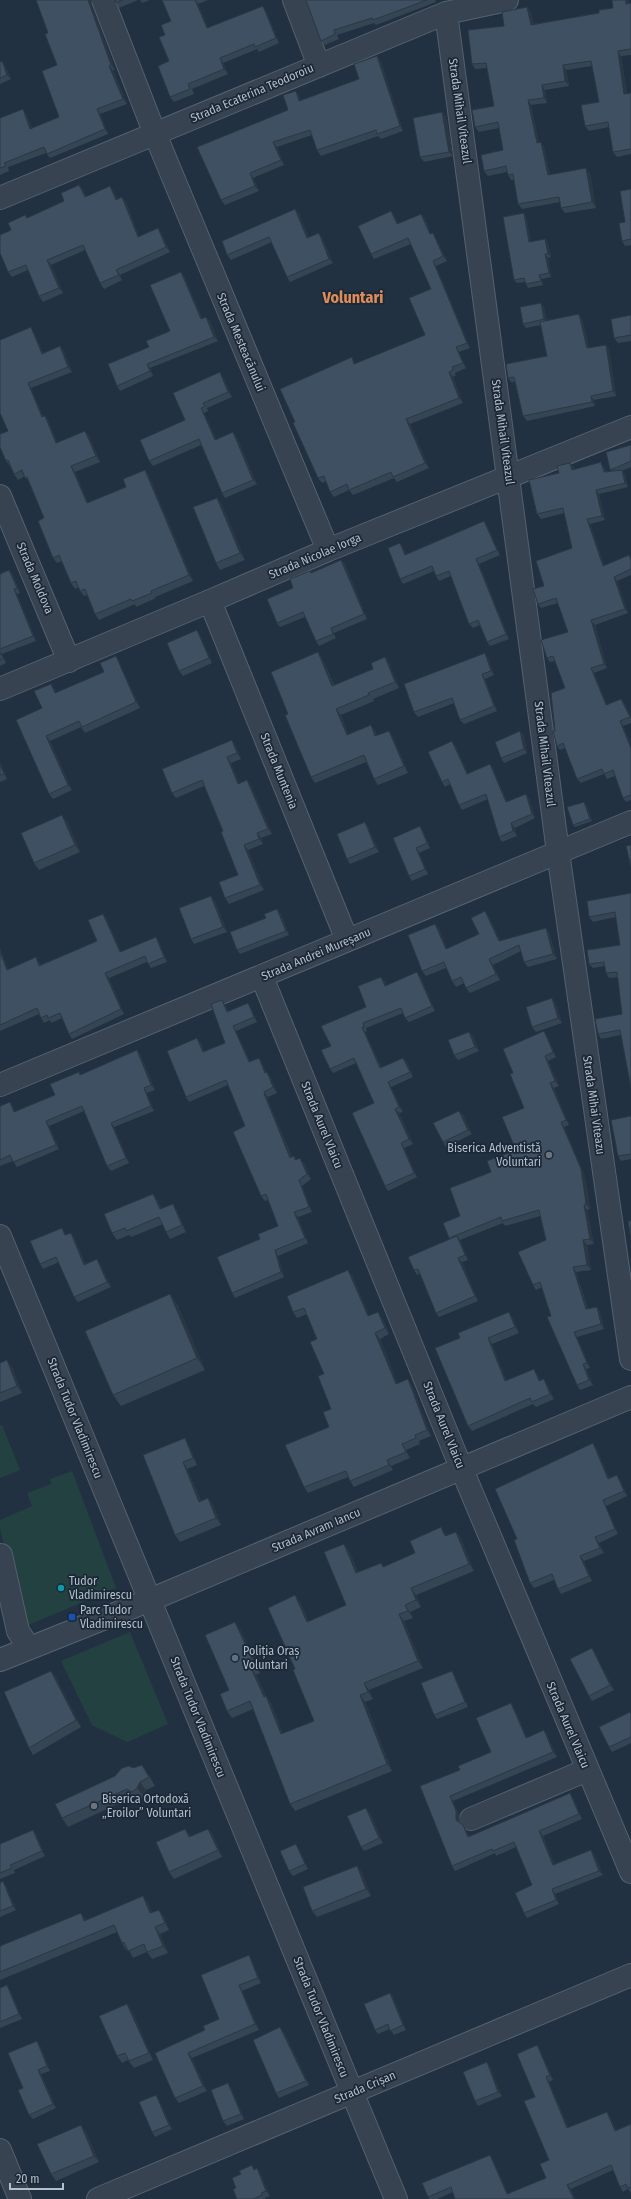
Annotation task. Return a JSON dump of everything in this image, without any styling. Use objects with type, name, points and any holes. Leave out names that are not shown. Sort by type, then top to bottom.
[{"type":"street","name":"Strada Mesteacănului","points":[[103,0],[155,134],[328,550]]},
{"type":"street","points":[[294,0],[318,66]]},
{"type":"street","name":"Strada Ecaterina Teodoroiu","points":[[0,198],[458,7],[507,0]]},
{"type":"street","name":"Strada Mihail Viteazul","points":[[458,7],[509,476],[558,852]]},
{"type":"street","name":"Strada Nicolae Iorga","points":[[0,689],[328,550],[631,427]]},
{"type":"street","name":"Strada Moldova","points":[[0,496],[69,661]]},
{"type":"street","name":"Strada Muntenia","points":[[210,601],[347,940]]},
{"type":"street","name":"Strada Andrei Mureșanu","points":[[0,1085],[631,822]]},
{"type":"street","name":"Strada Mihai Viteazu","points":[[558,852],[631,1358]]},
{"type":"street","name":"Strada Aurel Vlaicu","points":[[262,977],[462,1469],[631,1872]]},
{"type":"street","name":"Strada Tudor Vladimirescu","points":[[0,1236],[396,2199]]},
{"type":"street","name":"Strada Avram Iancu","points":[[0,1660],[150,1600],[631,1397]]},
{"type":"street","points":[[1,1556],[18,1631],[29,1648]]},
{"type":"street","points":[[471,1819],[587,1770]]},
{"type":"street","name":"Strada Crișan","points":[[98,2199],[631,1975]]},
{"type":"street","points":[[0,2150],[20,2199]]},
{"type":"green space","points":[[0,1425],[2,1425],[20,1470],[0,1478]]},
{"type":"green space","points":[[72,1471],[116,1588],[26,1626],[20,1614],[0,1528],[0,1520],[32,1506],[27,1493],[51,1484],[50,1479]]},
{"type":"green space","points":[[130,1632],[168,1724],[127,1742],[92,1725],[61,1661]]},
{"type":"building","points":[[36,0],[88,0],[111,65],[109,66],[123,99],[97,109],[105,129],[47,154],[44,147],[4,163],[6,166],[0,168],[0,118],[23,109],[30,129],[59,117],[42,71],[57,65],[45,34],[48,33]]},
{"type":"building","points":[[115,0],[123,0],[116,3]]},
{"type":"building","points":[[162,0],[195,0],[207,28],[263,6],[276,38],[255,47],[254,44],[220,58],[224,69],[188,84],[190,89],[170,97],[158,66],[169,61],[159,37],[165,35],[161,25],[171,21]]},
{"type":"building","points":[[306,0],[427,0],[373,20],[372,18],[334,30],[335,34],[321,41]]},
{"type":"building","points":[[612,0],[626,0],[626,4],[631,3],[631,49],[618,51],[624,94],[631,93],[631,149],[613,152],[608,122],[585,126],[581,105],[599,102],[591,61],[563,65],[565,81],[542,85],[544,98],[528,100],[537,143],[541,142],[548,175],[586,168],[592,202],[561,208],[559,197],[518,204],[513,174],[508,175],[506,166],[484,171],[481,155],[503,150],[498,122],[475,127],[472,110],[494,106],[486,63],[472,64],[468,30],[504,26],[502,12],[527,7],[531,25],[599,13],[599,10],[613,8]]},
{"type":"building","points":[[377,56],[400,126],[377,134],[376,130],[317,150],[310,130],[273,142],[281,160],[250,173],[255,186],[221,200],[197,147],[288,110],[283,95],[296,91],[299,101],[359,79],[354,64]]},
{"type":"building","points":[[2,61],[7,75],[0,78],[0,62]]},
{"type":"building","points":[[442,112],[449,152],[420,157],[413,118]]},
{"type":"building","points":[[79,185],[85,197],[110,186],[116,200],[122,197],[138,237],[158,228],[166,247],[116,270],[119,275],[100,283],[83,245],[47,260],[59,288],[39,296],[26,265],[8,272],[0,253],[0,235],[11,230],[8,223],[25,215],[27,218],[64,201],[61,193]]},
{"type":"building","points":[[631,189],[631,239],[622,241],[619,223],[625,222],[620,191]]},
{"type":"building","points":[[295,209],[307,238],[319,233],[329,259],[287,277],[269,237],[227,255],[222,241]]},
{"type":"building","points":[[391,211],[397,224],[421,214],[430,234],[433,233],[443,256],[433,261],[467,343],[456,347],[463,363],[452,367],[453,370],[449,372],[459,398],[406,419],[425,463],[393,477],[391,472],[349,490],[347,484],[330,492],[324,476],[318,478],[293,423],[295,422],[280,389],[352,357],[354,364],[425,335],[409,298],[431,289],[408,238],[371,254],[358,226]]},
{"type":"building","points":[[524,213],[529,242],[545,239],[548,254],[545,254],[549,273],[539,275],[541,281],[526,284],[524,278],[514,280],[503,217]]},
{"type":"building","points":[[181,272],[201,319],[206,317],[214,337],[147,364],[150,371],[117,386],[108,364],[149,347],[146,341],[170,331],[150,285]]},
{"type":"building","points":[[541,303],[544,319],[523,324],[520,307]]},
{"type":"building","points":[[579,314],[587,348],[606,345],[613,391],[591,396],[592,402],[523,416],[514,377],[508,378],[506,364],[547,356],[540,322]]},
{"type":"building","points":[[631,315],[631,335],[614,338],[611,319]]},
{"type":"building","points":[[31,327],[42,354],[60,346],[68,367],[28,383],[42,417],[45,416],[56,443],[85,431],[96,456],[71,466],[87,503],[126,487],[123,479],[145,470],[189,575],[151,591],[152,593],[132,601],[131,599],[95,614],[85,589],[80,591],[76,581],[71,583],[59,555],[53,558],[38,521],[44,518],[27,477],[25,478],[22,470],[14,474],[0,447],[0,434],[8,431],[0,413],[0,340]]},
{"type":"building","points":[[220,372],[228,392],[203,403],[205,406],[201,408],[215,440],[233,432],[253,480],[222,493],[199,439],[149,461],[140,440],[185,420],[173,393]]},
{"type":"building","points":[[631,445],[631,461],[610,470],[606,452]]},
{"type":"building","points":[[601,462],[604,472],[622,470],[625,483],[596,490],[602,516],[587,519],[603,566],[629,555],[631,560],[631,569],[614,577],[625,609],[591,620],[604,664],[591,668],[606,705],[621,699],[630,717],[620,721],[631,748],[631,795],[623,798],[613,770],[604,774],[602,769],[577,779],[563,743],[557,746],[553,731],[555,731],[551,693],[565,688],[553,656],[547,658],[541,640],[568,632],[556,598],[538,604],[533,589],[544,586],[536,561],[572,548],[563,508],[537,514],[529,480],[559,473],[557,466],[570,463],[572,470]]},
{"type":"building","points":[[217,498],[240,553],[216,563],[193,507]]},
{"type":"building","points":[[484,521],[497,550],[476,559],[506,634],[487,642],[478,620],[469,624],[449,571],[436,576],[432,566],[400,579],[388,548],[400,543],[405,555]]},
{"type":"building","points":[[341,560],[364,614],[331,628],[333,634],[316,641],[303,612],[277,623],[267,599],[293,588],[290,579],[310,571],[311,573]]},
{"type":"building","points":[[9,570],[17,588],[14,589],[33,636],[0,649],[0,574]]},
{"type":"building","points":[[197,630],[209,658],[179,671],[167,643]]},
{"type":"building","points":[[0,652],[3,658],[0,660]]},
{"type":"building","points":[[318,652],[332,686],[373,669],[371,663],[385,657],[395,682],[368,693],[369,695],[336,709],[347,735],[371,725],[375,736],[389,731],[404,766],[374,779],[364,755],[311,777],[285,715],[288,714],[271,672]]},
{"type":"building","points":[[485,653],[491,671],[482,674],[494,706],[460,720],[452,698],[414,712],[404,684]]},
{"type":"building","points":[[116,656],[136,702],[82,727],[79,721],[46,736],[68,785],[49,794],[16,720],[42,708],[34,691],[51,684],[55,693],[104,672],[100,663]]},
{"type":"building","points":[[520,731],[524,749],[501,758],[495,742]]},
{"type":"building","points":[[232,740],[237,753],[227,757],[238,784],[247,780],[268,829],[257,833],[259,839],[244,845],[260,885],[225,898],[219,882],[238,875],[221,832],[223,831],[202,780],[172,793],[162,769]]},
{"type":"building","points":[[452,741],[467,774],[490,764],[506,802],[526,794],[532,814],[511,823],[513,831],[499,837],[486,794],[459,805],[448,779],[442,782],[428,752]]},
{"type":"building","points":[[0,765],[4,774],[0,775]]},
{"type":"building","points":[[584,802],[590,819],[573,825],[567,807]]},
{"type":"building","points":[[62,815],[75,845],[34,863],[21,833]]},
{"type":"building","points":[[365,822],[375,847],[347,859],[337,834]]},
{"type":"building","points":[[420,826],[427,843],[416,848],[425,869],[409,876],[393,838]]},
{"type":"building","points":[[631,845],[631,867],[626,846]]},
{"type":"building","points":[[631,893],[631,1088],[620,1030],[598,1034],[595,1019],[622,1014],[617,972],[606,973],[604,962],[589,964],[587,950],[620,945],[615,912],[589,917],[587,901]]},
{"type":"building","points":[[211,896],[223,927],[191,939],[179,908]]},
{"type":"building","points":[[277,909],[286,931],[237,950],[230,932],[266,918],[264,914]]},
{"type":"building","points":[[485,911],[499,941],[546,928],[553,954],[524,962],[519,945],[489,959],[496,974],[466,988],[461,977],[452,981],[444,962],[422,971],[408,935],[435,924],[446,949],[479,934],[471,918]]},
{"type":"building","points":[[103,914],[120,952],[156,937],[164,957],[148,964],[145,956],[105,973],[121,1009],[69,1034],[60,1013],[48,1018],[47,1015],[41,1018],[37,1008],[0,1025],[0,952],[7,970],[36,957],[39,966],[97,941],[88,920]]},
{"type":"building","points":[[417,972],[432,1006],[405,1018],[401,1008],[363,1023],[364,1027],[362,1027],[380,1068],[403,1058],[410,1072],[388,1082],[399,1107],[395,1109],[409,1139],[401,1143],[414,1173],[385,1186],[352,1113],[374,1103],[354,1058],[330,1069],[321,1050],[331,1046],[321,1026],[366,1007],[358,986],[381,977],[385,986]]},
{"type":"building","points":[[552,998],[558,1018],[532,1027],[526,1007]]},
{"type":"building","points":[[222,1000],[227,1012],[248,1003],[254,1017],[233,1026],[249,1062],[259,1058],[265,1073],[267,1072],[273,1087],[264,1092],[265,1096],[290,1158],[294,1156],[295,1160],[300,1158],[307,1174],[299,1180],[309,1207],[294,1212],[305,1238],[275,1250],[281,1272],[232,1293],[217,1257],[260,1239],[258,1234],[278,1226],[266,1194],[261,1196],[233,1132],[245,1126],[226,1080],[186,1097],[167,1051],[197,1038],[203,1052],[225,1043],[211,1004]]},
{"type":"building","points":[[544,1031],[553,1052],[545,1056],[555,1081],[550,1083],[566,1120],[561,1122],[581,1169],[586,1204],[584,1205],[590,1239],[583,1240],[587,1265],[573,1267],[586,1309],[597,1307],[601,1324],[574,1332],[587,1363],[583,1364],[589,1380],[577,1385],[547,1317],[551,1316],[540,1282],[533,1285],[518,1252],[546,1240],[539,1210],[502,1221],[501,1217],[449,1238],[443,1223],[460,1216],[450,1188],[491,1172],[487,1161],[516,1150],[502,1117],[524,1108],[510,1074],[513,1073],[503,1049]]},
{"type":"building","points":[[469,1032],[475,1047],[454,1055],[448,1040]]},
{"type":"building","points":[[137,1050],[151,1085],[144,1088],[151,1106],[111,1123],[126,1158],[107,1166],[82,1106],[46,1121],[56,1145],[13,1162],[10,1155],[0,1160],[0,1106],[10,1102],[14,1112],[55,1095],[50,1084],[79,1072],[80,1075]]},
{"type":"building","points":[[459,1111],[468,1130],[443,1142],[433,1123]]},
{"type":"building","points":[[631,1116],[631,1154],[618,1156],[611,1120]]},
{"type":"building","points":[[153,1194],[160,1209],[173,1204],[182,1225],[166,1232],[159,1217],[126,1231],[125,1228],[112,1233],[104,1214]]},
{"type":"building","points":[[628,1221],[631,1221],[631,1240]]},
{"type":"building","points":[[62,1228],[65,1235],[71,1233],[84,1265],[97,1259],[107,1282],[74,1297],[56,1257],[40,1264],[30,1241]]},
{"type":"building","points":[[457,1236],[465,1255],[458,1258],[475,1296],[436,1313],[418,1269],[414,1270],[408,1257]]},
{"type":"building","points":[[348,1270],[368,1316],[378,1312],[385,1328],[375,1333],[396,1384],[408,1379],[427,1430],[415,1435],[416,1438],[402,1444],[406,1452],[387,1460],[389,1465],[350,1481],[346,1471],[304,1487],[285,1445],[329,1427],[323,1412],[331,1409],[318,1376],[324,1374],[310,1342],[317,1339],[304,1308],[293,1312],[287,1296]]},
{"type":"building","points":[[170,1294],[197,1358],[113,1395],[85,1331]]},
{"type":"building","points":[[509,1312],[515,1327],[488,1338],[505,1381],[534,1369],[539,1381],[544,1379],[550,1394],[532,1402],[530,1398],[468,1426],[435,1348],[460,1338],[458,1333]]},
{"type":"building","points":[[7,1360],[17,1386],[0,1393],[0,1363]]},
{"type":"building","points":[[185,1438],[193,1458],[183,1462],[199,1502],[208,1498],[216,1518],[175,1535],[143,1455]]},
{"type":"building","points":[[593,1443],[608,1479],[617,1475],[624,1491],[603,1500],[615,1529],[595,1537],[600,1548],[580,1556],[589,1576],[558,1589],[552,1574],[530,1583],[514,1540],[517,1539],[495,1489]]},
{"type":"building","points":[[441,1527],[445,1536],[456,1532],[469,1564],[411,1588],[416,1600],[405,1605],[408,1611],[399,1614],[418,1661],[364,1683],[368,1692],[360,1695],[387,1764],[290,1804],[250,1701],[227,1711],[220,1694],[229,1690],[205,1635],[235,1622],[255,1666],[251,1668],[264,1697],[266,1696],[281,1734],[314,1721],[293,1670],[295,1669],[268,1608],[295,1595],[307,1622],[346,1605],[324,1552],[344,1544],[356,1573],[381,1563],[383,1567],[415,1553],[410,1541]]},
{"type":"building","points":[[592,1648],[610,1685],[589,1696],[570,1659]]},
{"type":"building","points":[[51,1671],[76,1720],[29,1748],[4,1692]]},
{"type":"building","points":[[452,1671],[465,1702],[434,1715],[421,1683]]},
{"type":"building","points":[[511,1703],[526,1738],[544,1730],[553,1752],[450,1796],[456,1811],[456,1820],[463,1825],[468,1837],[570,1793],[579,1814],[539,1831],[553,1865],[591,1850],[599,1871],[552,1889],[556,1900],[524,1913],[515,1893],[532,1885],[514,1842],[493,1851],[492,1849],[452,1866],[420,1786],[460,1770],[458,1766],[491,1752],[476,1718]]},
{"type":"building","points":[[630,1712],[631,1737],[609,1747],[599,1727]]},
{"type":"building","points":[[142,1765],[149,1777],[140,1782],[137,1788],[132,1792],[127,1789],[62,1818],[55,1804],[115,1776],[122,1768],[129,1766],[133,1768]]},
{"type":"building","points":[[366,1808],[379,1838],[361,1847],[347,1816]]},
{"type":"building","points":[[185,1829],[189,1837],[208,1829],[218,1850],[169,1872],[156,1842]]},
{"type":"building","points":[[33,1830],[42,1851],[10,1865],[12,1868],[0,1873],[0,1844]]},
{"type":"building","points":[[296,1844],[305,1864],[289,1871],[280,1851]]},
{"type":"building","points":[[357,1866],[366,1889],[312,1911],[303,1887]]},
{"type":"building","points":[[3,1881],[13,1906],[0,1911],[0,1883]]},
{"type":"building","points":[[143,1896],[150,1913],[159,1910],[165,1923],[155,1927],[163,1946],[147,1952],[144,1944],[128,1951],[124,1942],[122,1943],[114,1925],[0,1972],[0,1946],[81,1913],[84,1921]]},
{"type":"building","points":[[249,1955],[258,1978],[239,1985],[255,2024],[188,2053],[203,2086],[175,2098],[155,2053],[205,2030],[203,2026],[219,2019],[201,1975]]},
{"type":"building","points":[[7,1985],[19,2014],[0,2022],[0,1988]]},
{"type":"building","points":[[390,1993],[403,2025],[390,2031],[388,2024],[375,2030],[364,2004]]},
{"type":"building","points":[[127,2004],[149,2053],[129,2061],[125,2053],[117,2056],[99,2016]]},
{"type":"building","points":[[280,2027],[306,2081],[276,2093],[253,2040]]},
{"type":"building","points":[[37,2041],[47,2066],[38,2070],[53,2104],[29,2115],[18,2090],[23,2088],[8,2053]]},
{"type":"building","points":[[537,2045],[550,2075],[546,2077],[567,2128],[607,2112],[615,2131],[631,2124],[631,2187],[628,2188],[626,2184],[620,2187],[611,2165],[567,2185],[574,2199],[455,2199],[451,2187],[428,2197],[422,2183],[490,2155],[507,2194],[546,2178],[540,2164],[549,2160],[524,2101],[535,2097],[517,2054]]},
{"type":"building","points":[[487,2062],[498,2092],[475,2101],[463,2072]]},
{"type":"building","points":[[228,2083],[241,2114],[223,2121],[211,2090]]},
{"type":"building","points":[[156,2095],[169,2125],[152,2132],[139,2102]]},
{"type":"building","points":[[81,2125],[94,2156],[51,2174],[37,2144]]},
{"type":"building","points":[[252,2165],[254,2170],[257,2168],[266,2191],[261,2193],[262,2195],[253,2199],[237,2199],[233,2189],[236,2188],[232,2178],[241,2174],[239,2171]]},
{"type":"place","name":"Biserica Adventistă Voluntari","points":[[549,1155]]},
{"type":"place","name":"Tudor Vladimirescu","points":[[61,1588]]},
{"type":"place","name":"Parc Tudor Vladimirescu","points":[[72,1617]]},
{"type":"place","name":"Poliția Oraș Voluntari","points":[[235,1658]]},
{"type":"place","name":"Biserica Ortodoxă „Eroilor” Voluntari","points":[[94,1806]]},
{"type":"district","name":"Voluntari","points":[[353,297]]}]
